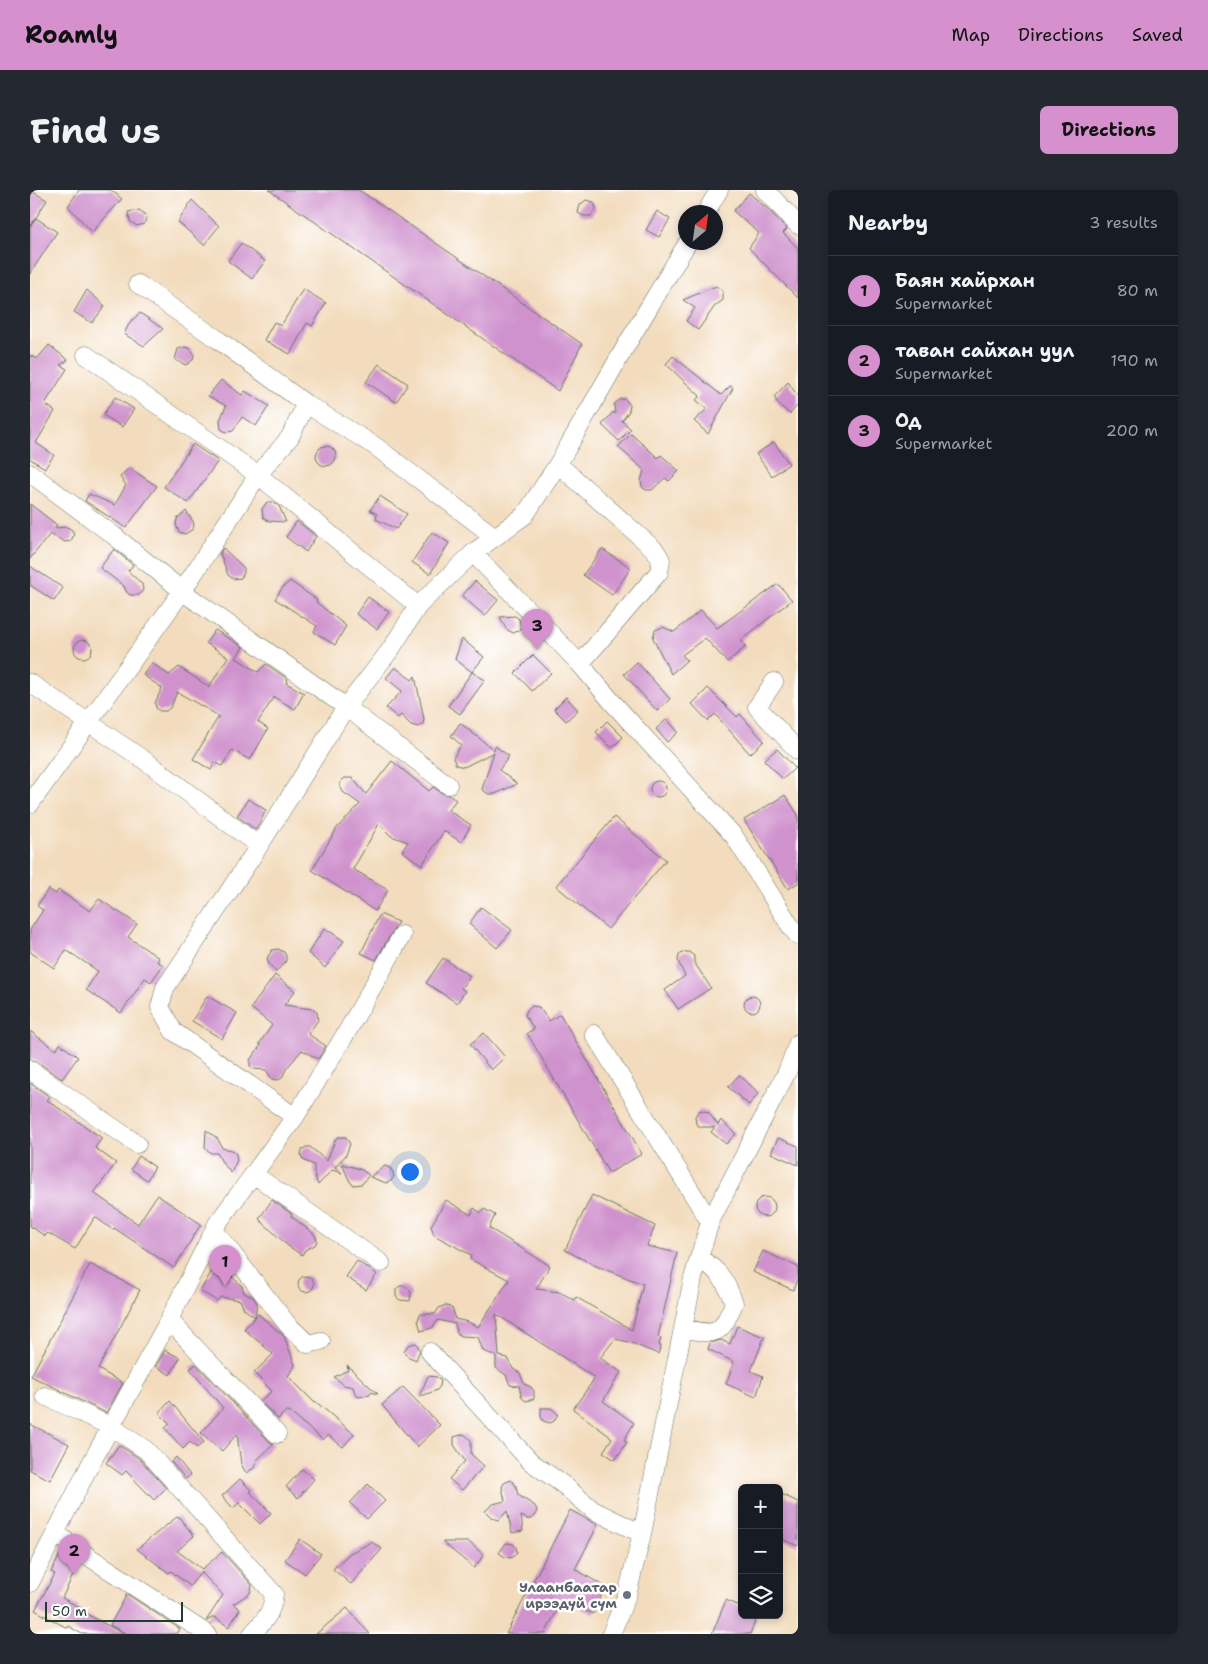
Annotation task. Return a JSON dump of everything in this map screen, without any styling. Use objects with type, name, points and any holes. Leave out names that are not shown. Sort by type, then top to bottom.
[{"type":"street","points":[[710,205],[719,190]]},
{"type":"street","points":[[764,190],[798,225]]},
{"type":"street","points":[[295,1116],[173,1031],[160,1007],[165,988],[259,846],[346,707],[391,649],[418,606],[473,553],[525,515],[558,464],[683,250]]},
{"type":"street","points":[[138,284],[218,339],[306,404],[375,446],[495,537]]},
{"type":"street","points":[[86,354],[258,475],[418,606]]},
{"type":"street","points":[[30,804],[183,590],[258,475],[290,437],[306,404]]},
{"type":"street","points":[[558,464],[655,550],[661,560],[659,572],[580,664]]},
{"type":"street","points":[[30,473],[183,590],[346,707],[448,785]]},
{"type":"street","points":[[473,553],[580,664],[734,836],[798,936]]},
{"type":"street","points":[[774,682],[757,707],[798,751]]},
{"type":"street","points":[[30,683],[147,762],[259,846]]},
{"type":"street","points":[[30,1583],[90,1466],[169,1320],[214,1230],[295,1116],[348,1030],[402,935]]},
{"type":"street","points":[[594,1034],[710,1222]]},
{"type":"street","points":[[611,1634],[627,1595],[642,1534],[683,1328],[699,1258],[710,1222],[792,1079],[798,1043]]},
{"type":"street","points":[[30,1070],[137,1144]]},
{"type":"street","points":[[254,1174],[381,1263]]},
{"type":"street","points":[[214,1230],[288,1325],[308,1344],[321,1342]]},
{"type":"street","points":[[683,1328],[704,1333],[716,1332],[720,1330],[727,1320],[734,1303],[726,1283],[714,1267],[699,1258]]},
{"type":"street","points":[[169,1320],[277,1434]]},
{"type":"street","points":[[430,1352],[531,1462],[565,1486],[593,1510],[642,1534]]},
{"type":"street","points":[[45,1396],[112,1427],[146,1450],[274,1594],[272,1609],[263,1623],[252,1634]]},
{"type":"street","points":[[56,1533],[70,1545],[207,1634]]},
{"type":"building","points":[[30,190],[47,200],[30,227]]},
{"type":"building","points":[[79,190],[111,190],[122,199],[92,232],[68,206]]},
{"type":"building","points":[[269,190],[359,190],[582,344],[558,391]]},
{"type":"building","points":[[749,193],[787,229],[783,233],[798,248],[798,298],[749,248],[759,233],[733,211]]},
{"type":"building","points":[[192,200],[219,226],[204,245],[178,222]]},
{"type":"building","points":[[586,200],[593,202],[595,205],[596,209],[591,216],[584,216],[578,213],[580,205]]},
{"type":"building","points":[[139,210],[145,214],[146,219],[144,224],[137,226],[130,221],[128,212]]},
{"type":"building","points":[[657,211],[670,219],[659,237],[646,230]]},
{"type":"building","points":[[36,218],[57,232],[30,274],[30,227]]},
{"type":"building","points":[[241,243],[265,261],[252,279],[228,261]]},
{"type":"building","points":[[716,286],[723,291],[723,300],[715,306],[698,330],[686,321],[695,308],[683,300]]},
{"type":"building","points":[[303,289],[326,303],[312,326],[307,323],[290,354],[264,340],[274,322],[281,326]]},
{"type":"building","points":[[87,290],[105,306],[92,323],[74,312]]},
{"type":"building","points":[[140,313],[163,329],[144,346],[124,334],[130,322]]},
{"type":"building","points":[[49,345],[68,360],[60,365],[67,369],[45,404],[55,411],[36,443],[54,455],[45,468],[30,459],[30,355],[37,359]]},
{"type":"building","points":[[185,347],[191,349],[194,354],[193,360],[186,365],[175,360],[178,349]]},
{"type":"building","points":[[673,356],[721,395],[730,386],[733,388],[708,434],[694,421],[707,409],[696,400],[700,396],[666,364]]},
{"type":"building","points":[[379,364],[408,384],[396,402],[366,382]]},
{"type":"building","points":[[221,380],[242,395],[245,391],[269,406],[256,426],[242,417],[233,431],[226,432],[221,429],[220,420],[226,406],[208,396]]},
{"type":"building","points":[[788,382],[798,394],[798,405],[790,414],[779,405],[774,397]]},
{"type":"building","points":[[115,397],[134,409],[122,427],[103,415]]},
{"type":"building","points":[[620,399],[625,399],[630,405],[629,411],[622,421],[631,429],[619,441],[602,425],[613,412],[615,414],[614,404]]},
{"type":"building","points":[[631,434],[658,458],[661,455],[679,471],[669,481],[665,478],[652,490],[646,490],[642,487],[641,481],[644,470],[618,447]]},
{"type":"building","points":[[774,442],[789,464],[772,476],[756,454]]},
{"type":"building","points":[[193,444],[218,461],[188,503],[164,487]]},
{"type":"building","points":[[326,446],[333,449],[336,456],[333,463],[326,466],[319,463],[316,456],[319,449]]},
{"type":"building","points":[[129,468],[157,486],[126,528],[85,501],[89,494],[115,505],[126,485],[120,477]]},
{"type":"building","points":[[380,496],[407,514],[396,529],[376,519],[377,514],[370,510]]},
{"type":"building","points":[[267,502],[273,502],[279,506],[286,522],[268,521],[263,517],[262,509]]},
{"type":"building","points":[[30,504],[57,525],[55,528],[67,527],[72,530],[74,534],[71,541],[65,542],[50,534],[30,559]]},
{"type":"building","points":[[186,511],[194,523],[193,529],[185,534],[179,532],[176,525],[177,519]]},
{"type":"building","points":[[297,521],[316,536],[306,552],[286,537]]},
{"type":"building","points":[[432,532],[449,543],[430,574],[412,562]]},
{"type":"building","points":[[223,548],[244,568],[241,578],[233,579],[228,575],[220,553]]},
{"type":"building","points":[[114,549],[133,565],[128,571],[142,584],[143,590],[139,595],[130,595],[124,586],[100,568]]},
{"type":"building","points":[[602,549],[631,568],[612,595],[583,575]]},
{"type":"building","points":[[30,566],[63,588],[54,601],[30,585]]},
{"type":"building","points":[[290,581],[317,600],[316,602],[346,626],[335,645],[314,632],[317,626],[275,599],[283,587]]},
{"type":"building","points":[[475,581],[498,600],[485,616],[462,596]]},
{"type":"building","points":[[778,584],[792,600],[741,640],[746,647],[727,662],[705,638],[682,655],[687,660],[671,674],[653,638],[655,630],[663,627],[674,632],[701,610],[717,628]]},
{"type":"building","points":[[368,597],[389,612],[377,629],[356,614]]},
{"type":"building","points":[[515,616],[519,619],[521,627],[513,633],[506,629],[500,617]]},
{"type":"building","points":[[215,630],[243,647],[236,658],[258,672],[266,664],[288,679],[286,683],[304,693],[295,709],[274,697],[258,722],[268,729],[250,760],[232,750],[222,766],[215,762],[211,770],[193,759],[219,716],[177,692],[171,707],[166,711],[160,711],[156,708],[155,703],[162,688],[143,675],[152,663],[169,675],[179,667],[209,687],[228,657],[206,643]]},
{"type":"building","points":[[462,639],[484,657],[472,672],[455,659]]},
{"type":"building","points":[[83,640],[89,643],[92,649],[89,655],[83,658],[77,655],[74,649],[77,643]]},
{"type":"building","points":[[533,655],[551,673],[532,691],[515,673]]},
{"type":"building","points":[[637,662],[670,699],[657,711],[624,674]]},
{"type":"building","points":[[395,667],[412,680],[415,676],[424,719],[423,724],[418,727],[411,725],[401,715],[398,718],[386,708],[402,691],[386,678]]},
{"type":"building","points":[[472,672],[485,680],[460,714],[448,706]]},
{"type":"building","points":[[708,688],[737,717],[740,714],[764,741],[750,754],[715,714],[708,721],[692,704]]},
{"type":"building","points":[[566,697],[578,710],[566,721],[554,709]]},
{"type":"building","points":[[667,719],[678,732],[667,742],[656,729]]},
{"type":"building","points":[[607,721],[623,737],[612,748],[596,732]]},
{"type":"building","points":[[460,723],[494,750],[495,746],[509,756],[499,770],[517,784],[495,794],[488,794],[482,789],[494,752],[464,767],[456,765],[453,758],[461,745],[451,736]]},
{"type":"building","points":[[777,749],[795,768],[783,779],[764,760]]},
{"type":"building","points":[[392,761],[429,791],[433,787],[456,800],[448,810],[471,825],[461,842],[444,831],[422,865],[402,851],[408,842],[391,836],[379,824],[353,869],[388,890],[375,911],[312,870],[337,828],[360,804],[343,792],[340,786],[341,781],[345,778],[352,778],[366,794]]},
{"type":"building","points":[[655,781],[661,781],[666,786],[664,795],[655,797],[650,792],[650,786]]},
{"type":"building","points":[[785,795],[798,815],[798,883],[788,889],[744,820]]},
{"type":"building","points":[[248,799],[266,810],[256,830],[237,816]]},
{"type":"building","points":[[614,817],[666,860],[608,929],[556,886]]},
{"type":"building","points":[[48,889],[56,894],[58,890],[90,911],[99,899],[137,924],[128,937],[159,958],[157,961],[163,965],[151,982],[145,978],[121,1013],[86,990],[98,971],[66,950],[54,968],[30,952],[30,930],[43,910],[37,906]]},
{"type":"building","points":[[481,907],[512,930],[497,948],[469,924]]},
{"type":"building","points":[[380,914],[398,922],[376,960],[361,953]]},
{"type":"building","points":[[325,928],[344,941],[325,968],[308,953]]},
{"type":"building","points":[[278,949],[284,952],[286,961],[276,972],[269,964],[267,958],[272,950]]},
{"type":"building","points":[[689,952],[694,956],[694,962],[711,988],[678,1009],[665,990],[685,976],[678,961],[679,955]]},
{"type":"building","points":[[443,958],[470,976],[461,988],[465,991],[457,1003],[426,983]]},
{"type":"building","points":[[275,975],[295,991],[284,1005],[312,1009],[317,1012],[318,1020],[308,1034],[326,1046],[318,1059],[302,1050],[286,1069],[282,1078],[278,1080],[272,1079],[266,1070],[254,1069],[250,1066],[250,1060],[272,1025],[251,1008]]},
{"type":"building","points":[[207,996],[237,1013],[222,1039],[192,1021]]},
{"type":"building","points":[[749,996],[755,996],[760,1001],[758,1010],[749,1012],[744,1007],[744,1001]]},
{"type":"building","points":[[531,1006],[539,1007],[549,1021],[560,1014],[642,1154],[609,1173],[527,1033],[534,1029],[525,1015]]},
{"type":"building","points":[[30,1031],[56,1050],[60,1044],[78,1057],[62,1079],[36,1061],[30,1060]]},
{"type":"building","points":[[484,1033],[505,1057],[491,1070],[470,1044]]},
{"type":"building","points":[[739,1075],[759,1093],[749,1105],[728,1087]]},
{"type":"building","points":[[30,1083],[50,1097],[47,1100],[102,1138],[95,1148],[116,1163],[94,1193],[138,1224],[157,1195],[201,1224],[174,1268],[95,1217],[75,1249],[48,1233],[45,1236],[30,1226]]},
{"type":"building","points":[[700,1110],[708,1112],[718,1125],[721,1120],[736,1134],[726,1144],[711,1132],[715,1127],[701,1127],[696,1124],[695,1116]]},
{"type":"building","points":[[206,1130],[218,1139],[222,1148],[232,1150],[236,1154],[237,1160],[231,1173],[217,1153],[211,1153],[205,1148]]},
{"type":"building","points":[[338,1137],[346,1137],[350,1144],[346,1155],[335,1167],[342,1173],[332,1170],[318,1185],[314,1173],[314,1165],[303,1160],[302,1150],[310,1147],[327,1161]]},
{"type":"building","points":[[778,1138],[798,1146],[798,1165],[771,1153]]},
{"type":"building","points":[[139,1156],[155,1167],[147,1180],[131,1169]]},
{"type":"building","points":[[342,1164],[360,1169],[369,1175],[362,1184],[354,1185],[350,1182]]},
{"type":"building","points":[[385,1166],[393,1172],[394,1177],[391,1181],[386,1183],[370,1177]]},
{"type":"building","points":[[592,1195],[655,1226],[647,1246],[677,1253],[658,1337],[661,1338],[659,1345],[661,1346],[658,1354],[629,1342],[615,1339],[600,1358],[621,1372],[603,1401],[634,1423],[624,1440],[627,1442],[615,1460],[603,1452],[612,1438],[573,1409],[595,1378],[496,1314],[499,1356],[508,1358],[513,1369],[520,1373],[524,1384],[531,1387],[534,1391],[534,1399],[526,1401],[522,1398],[519,1386],[510,1385],[506,1375],[496,1368],[496,1356],[483,1351],[478,1337],[461,1336],[457,1333],[455,1324],[438,1320],[432,1328],[421,1331],[418,1320],[420,1314],[435,1314],[439,1308],[446,1305],[453,1309],[455,1319],[478,1327],[509,1280],[470,1259],[471,1255],[434,1235],[431,1226],[446,1200],[471,1215],[474,1208],[481,1213],[484,1209],[495,1215],[489,1228],[550,1266],[536,1289],[560,1292],[574,1300],[576,1297],[632,1330],[643,1284],[596,1266],[565,1250]]},
{"type":"building","points":[[765,1197],[772,1200],[775,1207],[772,1214],[765,1217],[758,1214],[755,1207],[758,1200]]},
{"type":"building","points":[[272,1200],[292,1214],[291,1216],[315,1235],[317,1241],[315,1245],[305,1250],[302,1255],[288,1246],[259,1219]]},
{"type":"building","points":[[763,1251],[798,1267],[798,1278],[793,1290],[753,1272]]},
{"type":"building","points":[[218,1261],[230,1268],[234,1273],[232,1277],[242,1286],[244,1293],[253,1297],[257,1303],[255,1317],[244,1309],[240,1300],[220,1297],[217,1301],[200,1291]]},
{"type":"building","points":[[357,1261],[377,1274],[366,1290],[346,1277]]},
{"type":"building","points":[[90,1264],[140,1290],[98,1369],[123,1383],[106,1413],[31,1376]]},
{"type":"building","points":[[303,1276],[309,1276],[314,1281],[312,1290],[303,1292],[298,1287],[298,1281]]},
{"type":"building","points":[[400,1286],[405,1286],[409,1289],[411,1293],[410,1301],[400,1300],[396,1297],[396,1289]]},
{"type":"building","points":[[258,1314],[284,1336],[295,1365],[288,1376],[315,1403],[354,1434],[343,1447],[328,1435],[323,1440],[287,1410],[278,1419],[260,1401],[272,1391],[254,1373],[273,1354],[244,1329]]},
{"type":"building","points":[[737,1326],[764,1337],[751,1371],[763,1376],[756,1397],[726,1384],[734,1362],[708,1349],[710,1343],[721,1340],[730,1344]]},
{"type":"building","points":[[416,1343],[420,1350],[416,1360],[407,1356],[404,1351],[408,1345]]},
{"type":"building","points":[[165,1350],[180,1358],[170,1375],[156,1366]]},
{"type":"building","points":[[196,1364],[274,1444],[257,1460],[254,1468],[246,1473],[241,1464],[237,1434],[222,1451],[201,1433],[223,1408],[190,1369]]},
{"type":"building","points":[[347,1365],[378,1394],[370,1392],[370,1395],[358,1397],[353,1387],[344,1385],[334,1377],[348,1370]]},
{"type":"building","points":[[428,1376],[437,1377],[441,1381],[440,1386],[437,1390],[419,1397]]},
{"type":"building","points":[[403,1387],[440,1425],[417,1447],[382,1405]]},
{"type":"building","points":[[170,1401],[204,1442],[197,1448],[190,1442],[183,1449],[165,1428],[170,1424],[159,1413]]},
{"type":"building","points":[[541,1408],[551,1408],[558,1414],[554,1421],[550,1423],[543,1421]]},
{"type":"building","points":[[30,1424],[69,1444],[50,1480],[30,1470]]},
{"type":"building","points":[[464,1434],[471,1440],[471,1454],[484,1466],[462,1490],[449,1479],[465,1461],[454,1445],[454,1437]]},
{"type":"building","points":[[119,1445],[139,1458],[166,1488],[154,1500],[126,1471],[122,1475],[106,1463]]},
{"type":"building","points":[[176,1457],[190,1475],[186,1479],[171,1462]]},
{"type":"building","points":[[302,1469],[314,1479],[298,1498],[286,1487]]},
{"type":"building","points":[[240,1479],[271,1513],[260,1524],[239,1503],[233,1508],[222,1496]]},
{"type":"building","points":[[511,1480],[516,1486],[518,1495],[535,1506],[537,1510],[536,1515],[532,1519],[521,1516],[523,1531],[512,1533],[507,1511],[499,1520],[492,1518],[485,1511],[493,1504],[505,1501],[502,1487],[504,1483]]},
{"type":"building","points":[[368,1484],[385,1501],[367,1519],[350,1503]]},
{"type":"building","points":[[783,1495],[798,1502],[798,1546],[783,1540]]},
{"type":"building","points":[[570,1510],[598,1525],[575,1569],[605,1587],[593,1614],[562,1600],[545,1634],[506,1634]]},
{"type":"building","points":[[178,1516],[194,1536],[177,1551],[202,1569],[222,1552],[252,1585],[250,1593],[233,1604],[240,1609],[229,1627],[214,1617],[206,1621],[223,1595],[201,1572],[190,1586],[137,1549]]},
{"type":"building","points":[[300,1539],[321,1554],[305,1574],[285,1560]]},
{"type":"building","points":[[372,1542],[382,1549],[351,1584],[333,1569],[350,1553]]},
{"type":"building","points":[[442,1542],[469,1542],[484,1555],[474,1568]]},
{"type":"building","points":[[506,1543],[513,1544],[516,1547],[517,1552],[512,1558],[505,1557],[499,1553]]},
{"type":"building","points":[[62,1551],[79,1563],[62,1598],[79,1607],[77,1609],[124,1634],[82,1634],[35,1610],[55,1574],[51,1572]]},
{"type":"building","points":[[127,1594],[180,1629],[177,1634],[127,1634],[110,1625]]},
{"type":"building","points":[[726,1600],[738,1605],[738,1619],[756,1619],[750,1634],[712,1634]]},
{"type":"building","points":[[347,1608],[370,1634],[316,1634]]},
{"type":"place","name":"Од","points":[[537,650]]},
{"type":"place","name":"Баян хайрхан","points":[[225,1286]]},
{"type":"place","name":"таван сайхан уул","points":[[74,1575]]},
{"type":"place","name":"Улаанбаатар ирээдүй сүм","points":[[627,1595]]}]
